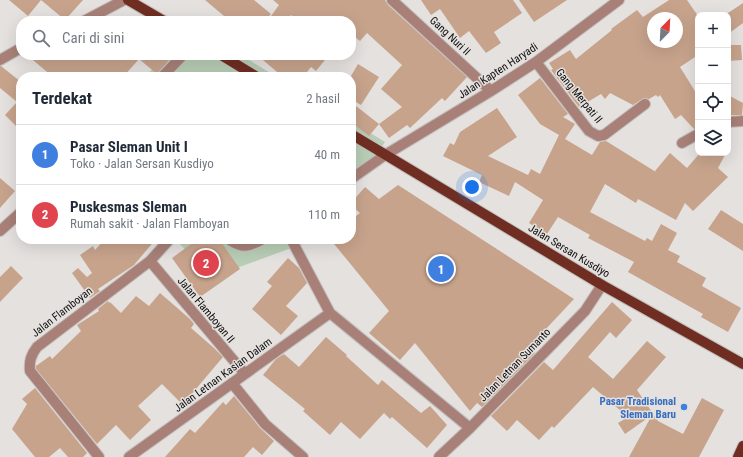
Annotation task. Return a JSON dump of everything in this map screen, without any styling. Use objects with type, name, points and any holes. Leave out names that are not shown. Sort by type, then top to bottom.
[{"type":"main road","points":[[128,0],[155,16]]},
{"type":"main road","points":[[229,60],[249,72]]},
{"type":"main road","name":"Jalan Sersan Kusdiyo","points":[[356,137],[602,285],[743,364]]},
{"type":"main road","points":[[738,457],[743,446]]},
{"type":"street","points":[[94,16],[124,0]]},
{"type":"street","name":"Gang Nuri II","points":[[392,0],[491,91]]},
{"type":"street","name":"Jalan Kapten Haryadi","points":[[385,155],[536,62],[619,0]]},
{"type":"street","points":[[0,60],[16,51]]},
{"type":"street","points":[[167,72],[178,60]]},
{"type":"street","name":"Gang Merpati II","points":[[536,62],[589,131],[598,136],[604,135],[645,104]]},
{"type":"street","points":[[731,122],[743,121]]},
{"type":"street","points":[[682,143],[695,136]]},
{"type":"street","points":[[356,175],[385,155]]},
{"type":"street","points":[[0,231],[16,217]]},
{"type":"street","name":"Jalan Flamboyan","points":[[99,457],[30,371],[29,362],[31,355],[37,347],[150,261],[165,244]]},
{"type":"street","points":[[236,244],[249,247],[254,244]]},
{"type":"street","points":[[294,244],[330,312],[470,428]]},
{"type":"street","name":"Jalan Flamboyan II","points":[[150,261],[245,374]]},
{"type":"street","name":"Jalan Letnan Sumanto","points":[[439,457],[470,428],[585,311],[602,285]]},
{"type":"street","name":"Jalan Letnan Kasian Dalam","points":[[130,457],[330,312]]},
{"type":"street","points":[[232,383],[265,424],[302,457]]},
{"type":"green space","points":[[163,60],[249,60],[269,72],[149,72]]},
{"type":"green space","points":[[356,124],[385,142],[356,184]]},
{"type":"green space","points":[[180,244],[302,244],[212,277]]},
{"type":"building","points":[[9,0],[41,0],[28,16]]},
{"type":"building","points":[[41,0],[83,0],[69,16],[60,16]]},
{"type":"building","points":[[205,0],[254,0],[271,14],[269,16],[224,16]]},
{"type":"building","points":[[273,0],[385,0],[388,5],[467,77],[445,101],[442,98],[410,128],[407,125],[389,138],[379,124],[402,107],[381,89],[402,65],[367,33],[360,41],[356,38],[356,16],[271,16],[279,5]]},
{"type":"building","points":[[421,0],[513,0],[522,13],[494,32],[501,43],[486,53],[469,31],[460,38],[440,9],[431,15]]},
{"type":"building","points":[[519,0],[567,0],[534,22]]},
{"type":"building","points":[[669,0],[687,0],[695,12],[695,57],[680,67],[695,91],[695,129],[681,115],[675,119],[660,95],[658,97],[656,95],[649,99],[644,98],[633,105],[610,93],[605,99],[601,94],[579,107],[551,70],[553,69],[549,63],[570,50],[576,59],[612,30],[611,29],[637,10],[643,17],[647,14],[647,48],[683,48],[683,12],[651,12]]},
{"type":"building","points":[[743,3],[743,23],[731,32],[731,12],[730,12]]},
{"type":"building","points":[[731,45],[741,45],[742,60],[731,61]]},
{"type":"building","points":[[33,60],[138,60],[127,72],[47,72]]},
{"type":"building","points":[[140,60],[169,60],[159,72],[155,72]]},
{"type":"building","points":[[263,60],[325,60],[316,71],[311,67],[307,72],[277,72]]},
{"type":"building","points":[[358,64],[379,77],[361,105],[356,102],[356,72],[353,72]]},
{"type":"building","points":[[1,66],[16,78],[16,101],[0,88]]},
{"type":"building","points":[[540,78],[568,114],[563,117],[575,124],[565,139],[592,155],[600,142],[606,141],[656,172],[655,171],[670,153],[687,168],[697,156],[724,156],[718,168],[728,177],[693,211],[685,203],[676,220],[638,199],[636,203],[605,184],[590,212],[645,241],[647,238],[652,241],[661,224],[677,233],[668,250],[680,256],[677,262],[706,278],[702,286],[741,308],[728,332],[701,317],[703,314],[628,272],[634,262],[588,238],[590,235],[558,217],[547,234],[529,223],[543,200],[515,182],[509,196],[479,182],[482,175],[443,156],[450,143],[454,145],[460,132],[497,108],[517,137],[488,156],[528,175],[531,169],[540,174],[559,135],[540,124],[518,95]]},
{"type":"building","points":[[731,97],[743,103],[742,115],[731,115]]},
{"type":"building","points":[[16,103],[16,126],[5,115]]},
{"type":"building","points":[[356,106],[379,124],[369,136],[356,126]]},
{"type":"building","points":[[0,178],[15,191],[0,208]]},
{"type":"building","points":[[398,185],[574,299],[529,347],[535,353],[482,407],[477,403],[470,411],[415,343],[400,360],[369,333],[389,311],[334,244],[356,244],[356,216],[360,213],[356,209],[356,197],[365,187],[379,199]]},
{"type":"building","points":[[721,210],[743,224],[743,251],[708,229]]},
{"type":"building","points":[[100,244],[152,244],[134,265],[98,289],[100,291],[90,298],[72,273],[78,268],[87,277],[92,273],[80,255],[93,246],[95,250]]},
{"type":"building","points":[[191,244],[222,244],[240,269],[200,297],[172,258]]},
{"type":"building","points":[[288,258],[299,268],[307,283],[286,306],[298,316],[281,335],[252,309],[272,286],[267,282]]},
{"type":"building","points":[[11,266],[23,278],[0,302],[0,277]]},
{"type":"building","points":[[160,293],[190,319],[194,324],[191,328],[223,357],[182,404],[162,384],[138,406],[151,420],[130,440],[116,425],[97,444],[36,369],[36,366],[50,356],[52,359],[81,331],[77,325],[99,311],[98,309],[108,301],[121,313],[136,296],[149,306]]},
{"type":"building","points":[[612,302],[632,320],[616,338],[610,332],[588,357],[613,379],[647,341],[666,357],[637,390],[658,421],[683,434],[702,398],[724,410],[699,457],[629,457],[652,415],[625,434],[618,423],[628,417],[593,387],[554,428],[552,426],[539,440],[517,420],[507,431],[491,416],[544,362],[553,370]]},
{"type":"building","points":[[326,337],[378,385],[382,380],[421,413],[430,406],[447,425],[427,448],[392,417],[390,419],[384,413],[360,439],[341,422],[330,435],[303,411],[305,409],[263,375],[276,359],[284,354],[299,367]]},
{"type":"building","points":[[35,388],[87,453],[83,457],[68,457],[60,448],[49,457],[35,457],[12,429],[27,404],[22,399]]},
{"type":"building","points":[[234,396],[260,428],[274,441],[262,455],[253,447],[244,457],[165,457],[190,429],[195,433],[223,402],[226,405]]},
{"type":"place","name":"Puskesmas Sleman","points":[[206,263]]},
{"type":"place","name":"Pasar Sleman Unit I","points":[[441,269]]},
{"type":"place","name":"Pasar Tradisional Sleman Baru","points":[[684,407]]}]
